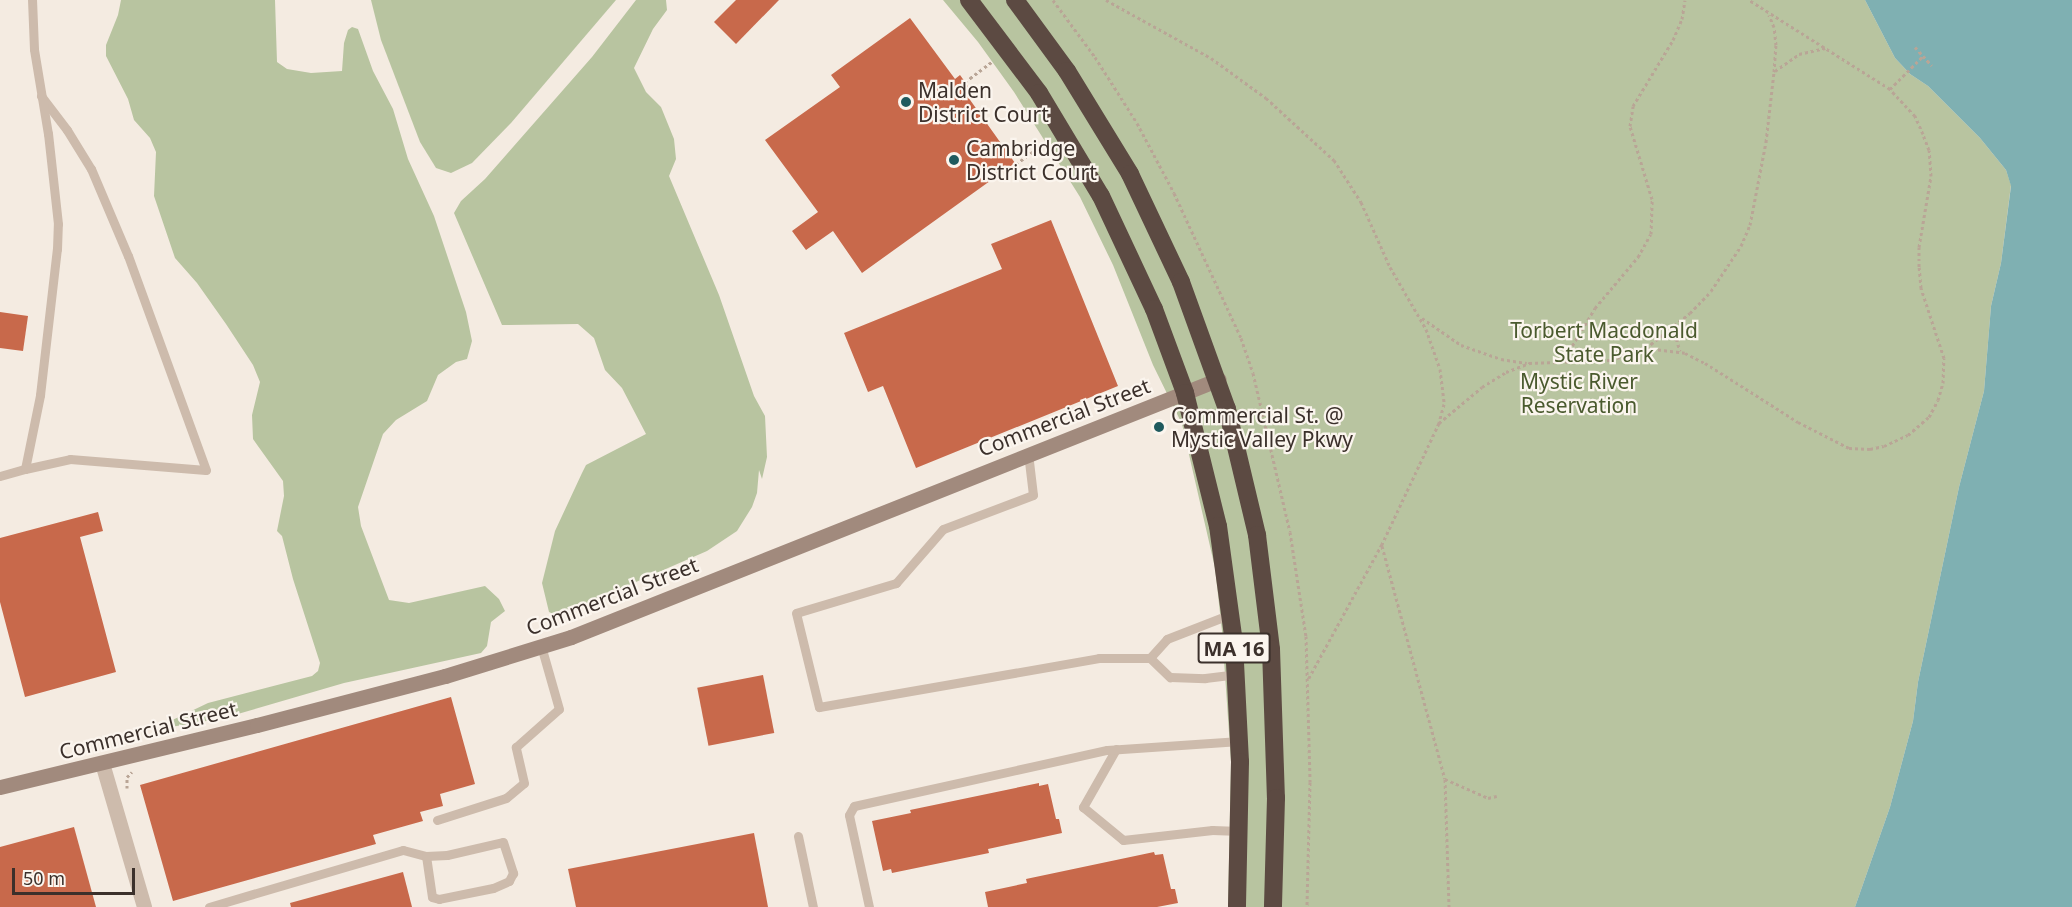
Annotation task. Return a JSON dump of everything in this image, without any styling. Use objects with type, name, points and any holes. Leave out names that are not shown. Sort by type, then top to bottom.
[{"type":"highway","name":"MA 16","points":[[969,0],[1039,93],[1101,196],[1144,287],[1185,393],[1218,526],[1231,614],[1240,741],[1238,907]]},
{"type":"highway","name":"MA 16","points":[[1015,0],[1067,71],[1130,174],[1181,282],[1219,379],[1252,512],[1268,618],[1275,739],[1273,907]]},
{"type":"street","name":"Commercial Street","points":[[0,788],[446,676],[542,646],[662,601],[1028,453],[1219,379]]},
{"type":"street","points":[[102,763],[144,907]]},
{"type":"lane","points":[[25,469],[40,395],[58,224],[48,134],[34,50],[32,0]]},
{"type":"lane","points":[[0,476],[70,459],[206,470],[128,256],[91,169],[41,96]]},
{"type":"lane","points":[[1028,453],[1033,495],[943,529],[896,583],[796,613],[819,707],[1100,658],[1150,658],[1170,677],[1205,678],[1236,674]]},
{"type":"lane","points":[[1150,658],[1167,639],[1231,614]]},
{"type":"lane","points":[[437,820],[506,798],[524,783],[516,747],[559,709],[542,646]]},
{"type":"lane","points":[[869,907],[849,815],[854,806],[1116,749],[1240,741]]},
{"type":"lane","points":[[1116,749],[1083,807],[1123,840],[1212,830],[1240,831]]},
{"type":"lane","points":[[798,836],[813,907]]},
{"type":"lane","points":[[209,907],[403,850],[426,856],[447,855],[503,842],[513,873],[509,881],[492,888],[439,899],[432,897],[426,856]]},
{"type":"path","points":[[1106,0],[1211,58],[1266,98],[1317,143],[1347,177],[1390,267],[1420,317],[1440,369],[1444,404],[1439,423],[1382,544],[1308,680]]},
{"type":"path","points":[[1563,361],[1596,308],[1638,257],[1651,234],[1652,200],[1630,126],[1633,106],[1673,40],[1682,20],[1685,0]]},
{"type":"path","points":[[1646,348],[1681,352],[1705,363],[1808,428],[1849,448],[1870,449],[1884,446],[1908,435],[1929,417],[1938,400],[1943,382],[1944,358],[1922,288],[1919,267],[1919,247],[1929,199],[1929,150],[1916,116],[1890,89],[1749,0]]},
{"type":"path","points":[[1420,317],[1461,345],[1501,359],[1528,363],[1611,360],[1646,348],[1673,327],[1711,291],[1741,246],[1750,225],[1766,142],[1774,72],[1776,45],[1774,27],[1768,13]]},
{"type":"path","points":[[1915,47],[1932,66]]},
{"type":"path","points":[[1774,72],[1799,54],[1825,48]]},
{"type":"path","points":[[1890,89],[1923,56]]},
{"type":"path","points":[[965,82],[992,62]]},
{"type":"path","points":[[1011,168],[1036,149]]},
{"type":"path","points":[[1673,327],[1681,352]]},
{"type":"path","points":[[1439,423],[1482,387],[1506,372],[1528,363]]},
{"type":"path","points":[[1382,544],[1445,779],[1449,907]]},
{"type":"path","points":[[129,797],[126,782],[133,771]]},
{"type":"path","points":[[1445,779],[1488,798],[1497,796]]},
{"type":"green space","points":[[121,0],[275,0],[277,62],[287,69],[311,73],[342,71],[344,43],[348,30],[352,27],[358,29],[373,71],[393,109],[408,159],[434,216],[466,312],[472,341],[467,359],[456,362],[438,375],[427,401],[396,420],[383,434],[358,507],[361,526],[389,600],[409,603],[485,586],[499,599],[505,611],[491,622],[487,646],[481,653],[344,683],[224,718],[159,729],[162,725],[208,703],[312,676],[318,671],[320,663],[282,536],[277,531],[284,496],[283,481],[253,439],[252,415],[260,382],[253,365],[226,324],[197,283],[175,258],[154,196],[156,152],[150,138],[134,120],[128,99],[106,56],[106,45],[118,15]]},
{"type":"green space","points":[[371,0],[616,0],[511,123],[472,163],[451,173],[436,168],[420,142],[381,40]]},
{"type":"green space","points":[[636,0],[666,0],[667,10],[653,29],[634,68],[646,92],[661,107],[674,139],[676,159],[669,176],[719,295],[754,396],[765,416],[767,457],[762,479],[759,470],[757,493],[752,507],[737,531],[707,551],[558,616],[549,612],[542,583],[555,531],[582,473],[586,465],[646,434],[622,388],[605,370],[594,338],[578,324],[502,325],[454,213],[461,201],[485,179],[592,57]]},
{"type":"green space","name":"Mystic River Reservation","points":[[943,0],[1865,0],[1895,58],[1910,74],[1928,86],[1980,138],[2006,170],[2011,185],[2001,263],[1991,306],[1984,391],[1959,487],[1918,682],[1913,721],[1890,807],[1855,907],[1228,907],[1231,762],[1222,631],[1215,568],[1182,424],[1153,365],[1113,265],[1080,197],[1014,92],[978,42]]},
{"type":"water","points":[[1865,0],[2072,0],[2072,907],[1855,907],[1890,807],[1913,721],[1918,682],[1959,487],[1984,391],[1991,306],[2001,263],[2011,186],[2006,170],[1980,138],[1928,86],[1910,74],[1895,58]]},
{"type":"building","points":[[736,0],[779,0],[736,44],[714,22]]},
{"type":"building","points":[[910,18],[955,79],[960,75],[973,93],[968,97],[1015,163],[862,273],[833,231],[806,250],[792,231],[818,212],[765,140],[840,87],[831,75]]},
{"type":"building","points":[[1051,220],[1118,386],[916,468],[883,386],[868,392],[844,333],[1002,269],[991,244]]},
{"type":"building","points":[[0,312],[28,316],[23,351],[0,348]]},
{"type":"building","points":[[98,512],[103,531],[80,537],[116,672],[25,697],[0,602],[0,538]]},
{"type":"building","points":[[763,675],[774,733],[708,746],[697,688]]},
{"type":"building","points":[[451,697],[475,784],[440,794],[443,806],[420,812],[423,821],[373,835],[376,844],[173,901],[140,785]]},
{"type":"building","points":[[1039,783],[1039,786],[1048,784],[1056,819],[1059,819],[1062,833],[988,849],[989,853],[892,873],[891,869],[883,871],[872,821],[911,813],[910,810]]},
{"type":"building","points":[[74,827],[96,907],[0,907],[0,847]]},
{"type":"building","points":[[754,833],[768,907],[576,907],[568,869]]},
{"type":"building","points":[[1154,852],[1155,855],[1163,854],[1171,889],[1175,889],[1178,903],[1157,907],[988,907],[985,892],[1027,883],[1026,879]]},
{"type":"building","points":[[403,872],[412,907],[291,907],[290,903]]},
{"type":"place","name":"Malden District Court","points":[[906,102]]},
{"type":"place","name":"Cambridge District Court","points":[[954,160]]},
{"type":"place","name":"Commercial St. @ Mystic Valley Pkwy","points":[[1159,427]]},
{"type":"park label","name":"Torbert Macdonald State Park","points":[[1604,342]]}]
